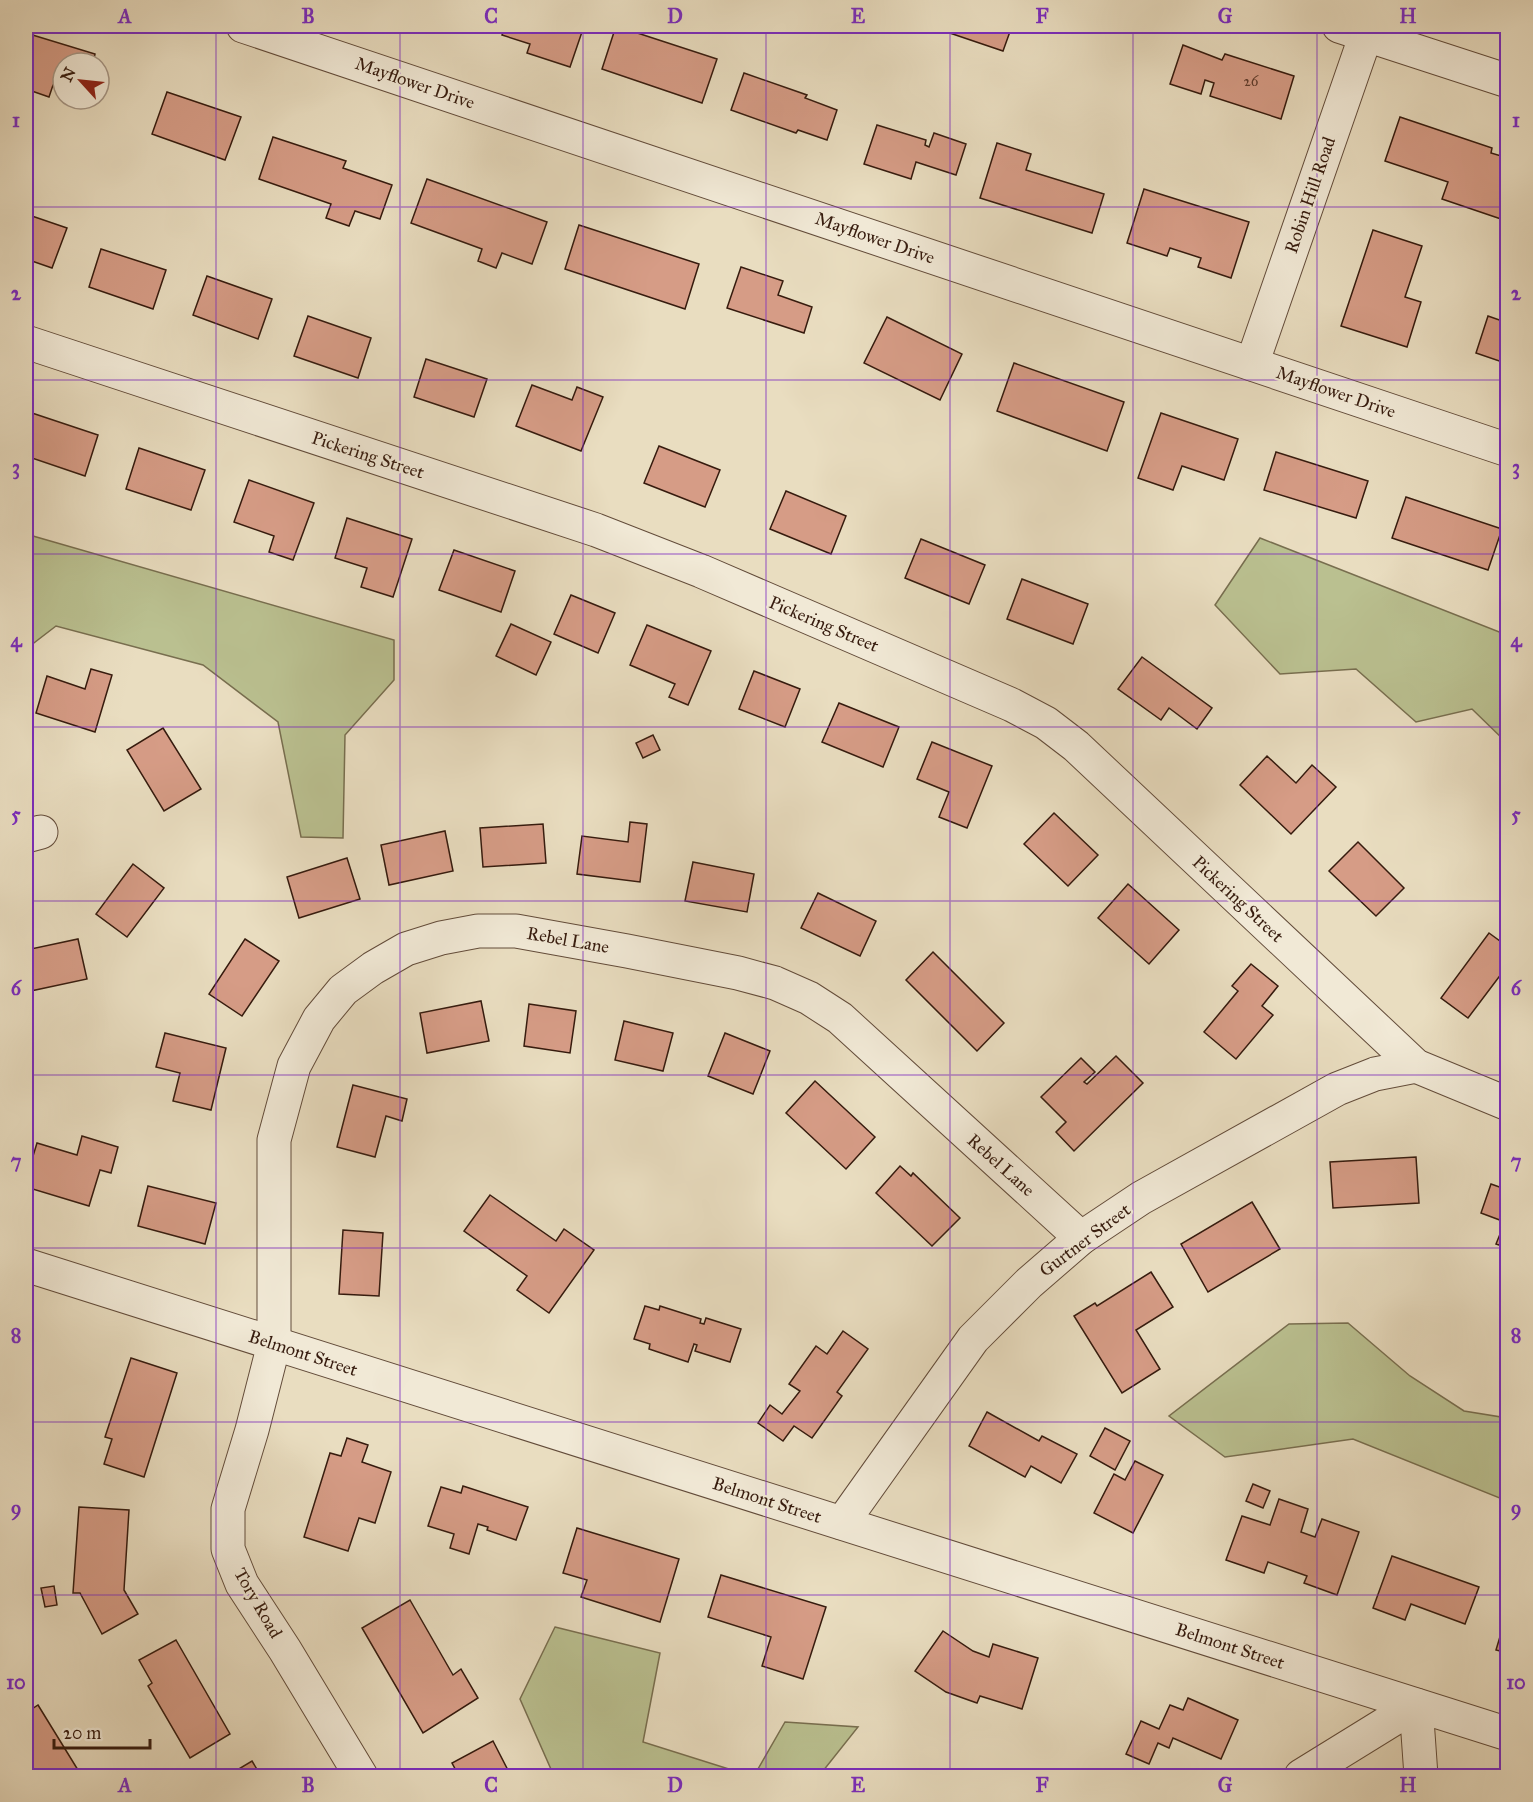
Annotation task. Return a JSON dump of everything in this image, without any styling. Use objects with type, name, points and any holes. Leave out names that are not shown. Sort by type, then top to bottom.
[{"type":"street","name":"Mayflower Drive","points":[[243,26],[1508,450]]},
{"type":"street","name":"Robin Hill Road","points":[[1252,364],[1358,28]]},
{"type":"street","points":[[1358,28],[1508,81]]},
{"type":"street","name":"Pickering Street","points":[[26,342],[596,530],[701,571],[1021,710],[1046,723],[1076,746],[1416,1066],[1504,1096]]},
{"type":"street","name":"Rebel Lane","points":[[274,1344],[274,1140],[294,1066],[319,1019],[343,990],[373,968],[406,949],[441,938],[478,931],[516,931],[738,973],[775,983],[809,998],[840,1018],[1081,1238]]},
{"type":"street","name":"Gurtner Street","points":[[842,1524],[973,1339],[1029,1283],[1081,1238],[1141,1198],[1336,1089],[1375,1074],[1416,1066]]},
{"type":"street","name":"Belmont Street","points":[[26,1265],[1508,1734]]},
{"type":"street","name":"Tory Road","points":[[274,1344],[252,1430],[228,1509],[228,1548],[242,1584],[361,1776]]},
{"type":"street","points":[[1301,1776],[1416,1705],[1421,1776]]},
{"type":"green space","points":[[26,534],[394,640],[394,680],[345,735],[343,838],[301,837],[278,722],[203,665],[56,626],[26,649]]},
{"type":"green space","points":[[1260,538],[1507,635],[1507,743],[1472,709],[1416,722],[1356,669],[1280,674],[1215,605]]},
{"type":"green space","points":[[1348,1323],[1410,1376],[1464,1411],[1507,1418],[1507,1501],[1353,1439],[1225,1457],[1169,1416],[1289,1324]]},
{"type":"green space","points":[[555,1627],[660,1653],[643,1742],[751,1776],[554,1776],[520,1699]]},
{"type":"green space","points":[[785,1722],[858,1727],[819,1776],[754,1776]]},
{"type":"building","points":[[505,26],[584,26],[570,67],[527,53],[530,44],[502,35]]},
{"type":"building","points":[[616,26],[717,59],[702,103],[602,69]]},
{"type":"building","points":[[929,26],[1012,26],[1003,51]]},
{"type":"building","points":[[26,33],[85,51],[51,51],[49,97],[26,89],[28,81],[26,81]]},
{"type":"building","points":[[1183,45],[1222,60],[1225,54],[1294,76],[1281,119],[1210,96],[1214,83],[1205,80],[1201,94],[1170,84]]},
{"type":"building","points":[[744,73],[807,95],[805,98],[837,110],[827,140],[798,130],[796,133],[731,110]]},
{"type":"building","points":[[167,92],[241,117],[225,160],[152,134]]},
{"type":"building","points":[[1400,117],[1492,148],[1491,153],[1508,158],[1508,199],[1501,219],[1442,199],[1448,182],[1385,161]]},
{"type":"building","points":[[877,125],[926,140],[925,145],[929,147],[934,133],[966,144],[956,175],[916,162],[911,179],[864,164]]},
{"type":"building","points":[[273,137],[346,161],[343,168],[392,185],[380,219],[355,211],[349,226],[326,218],[331,204],[259,179]]},
{"type":"building","points":[[997,143],[1031,154],[1026,170],[1104,194],[1092,233],[980,198]]},
{"type":"building","points":[[427,179],[547,222],[532,264],[502,253],[496,268],[478,261],[482,249],[411,223]]},
{"type":"building","points":[[1144,189],[1249,222],[1231,278],[1198,267],[1201,258],[1170,248],[1167,256],[1127,243]]},
{"type":"building","points":[[26,214],[67,228],[52,268],[26,259]]},
{"type":"building","points":[[579,225],[699,264],[685,309],[565,269]]},
{"type":"building","points":[[1373,230],[1422,246],[1405,297],[1421,302],[1407,347],[1341,326]]},
{"type":"building","points":[[101,249],[166,270],[153,309],[89,287]]},
{"type":"building","points":[[741,267],[783,281],[778,295],[812,307],[804,333],[727,308]]},
{"type":"building","points":[[207,276],[272,299],[258,339],[193,315]]},
{"type":"building","points":[[308,316],[371,338],[358,378],[294,356]]},
{"type":"building","points":[[1488,316],[1508,323],[1508,364],[1476,353]]},
{"type":"building","points":[[887,317],[962,354],[940,400],[864,363]]},
{"type":"building","points":[[426,359],[487,379],[474,417],[414,397]]},
{"type":"building","points":[[1014,363],[1124,402],[1107,451],[997,411]]},
{"type":"building","points":[[532,385],[572,400],[577,387],[603,397],[581,451],[516,426]]},
{"type":"building","points":[[32,413],[98,435],[85,476],[26,456],[26,434]]},
{"type":"building","points":[[1161,413],[1238,439],[1224,480],[1182,466],[1173,490],[1138,478]]},
{"type":"building","points":[[659,446],[720,470],[705,507],[644,483]]},
{"type":"building","points":[[139,448],[205,470],[191,510],[126,489]]},
{"type":"building","points":[[1276,452],[1368,481],[1356,518],[1264,490]]},
{"type":"building","points":[[249,480],[314,503],[293,560],[269,552],[274,536],[234,522]]},
{"type":"building","points":[[786,491],[846,516],[831,554],[770,529]]},
{"type":"building","points":[[1406,497],[1502,529],[1488,570],[1392,538]]},
{"type":"building","points":[[347,518],[412,539],[393,597],[361,587],[367,568],[335,558]]},
{"type":"building","points":[[921,539],[985,565],[969,604],[905,578]]},
{"type":"building","points":[[454,550],[515,571],[501,612],[439,590]]},
{"type":"building","points":[[1022,579],[1088,604],[1073,644],[1007,619]]},
{"type":"building","points":[[571,595],[615,613],[598,653],[554,634]]},
{"type":"building","points":[[511,624],[551,642],[536,675],[496,656]]},
{"type":"building","points":[[647,625],[711,651],[688,705],[669,697],[675,684],[630,665]]},
{"type":"building","points":[[1142,657],[1212,708],[1197,729],[1169,708],[1161,720],[1118,689]]},
{"type":"building","points":[[91,669],[112,675],[95,732],[36,713],[47,676],[85,689]]},
{"type":"building","points":[[754,671],[800,689],[785,727],[739,709]]},
{"type":"building","points":[[839,703],[899,727],[883,767],[822,742]]},
{"type":"building","points":[[163,728],[201,789],[164,811],[127,750]]},
{"type":"building","points":[[653,735],[660,750],[643,758],[636,743]]},
{"type":"building","points":[[932,742],[992,766],[967,828],[939,817],[949,792],[917,779]]},
{"type":"building","points":[[1267,756],[1296,783],[1312,765],[1336,787],[1291,834],[1240,785]]},
{"type":"building","points":[[1054,813],[1098,855],[1068,886],[1024,844]]},
{"type":"building","points":[[630,822],[647,824],[640,882],[577,874],[582,836],[628,842]]},
{"type":"building","points":[[543,824],[546,863],[483,867],[480,828]]},
{"type":"building","points":[[445,831],[453,871],[389,885],[381,845]]},
{"type":"building","points":[[1358,842],[1404,888],[1376,916],[1329,871]]},
{"type":"building","points":[[347,858],[360,899],[299,918],[287,877]]},
{"type":"building","points":[[693,862],[754,874],[747,912],[685,901]]},
{"type":"building","points":[[133,864],[164,888],[127,937],[96,914]]},
{"type":"building","points":[[1128,884],[1179,930],[1149,964],[1098,918]]},
{"type":"building","points":[[818,893],[876,921],[860,956],[801,928]]},
{"type":"building","points":[[1489,933],[1508,947],[1508,965],[1468,1018],[1441,998]]},
{"type":"building","points":[[78,939],[87,979],[26,992],[26,950]]},
{"type":"building","points":[[245,939],[279,961],[242,1016],[209,994]]},
{"type":"building","points":[[933,952],[1004,1023],[977,1051],[906,980]]},
{"type":"building","points":[[1251,964],[1278,986],[1262,1006],[1273,1015],[1236,1059],[1204,1032],[1238,991],[1232,986]]},
{"type":"building","points":[[481,1001],[489,1041],[427,1053],[420,1013]]},
{"type":"building","points":[[529,1004],[576,1011],[570,1053],[524,1046]]},
{"type":"building","points":[[624,1021],[673,1033],[663,1071],[615,1060]]},
{"type":"building","points":[[165,1033],[226,1048],[211,1110],[173,1101],[180,1073],[156,1067]]},
{"type":"building","points":[[725,1033],[770,1051],[753,1094],[708,1076]]},
{"type":"building","points":[[1116,1056],[1143,1083],[1074,1151],[1056,1132],[1066,1122],[1041,1097],[1081,1058],[1095,1072],[1084,1082],[1087,1084]]},
{"type":"building","points":[[815,1081],[875,1137],[846,1169],[786,1113]]},
{"type":"building","points":[[353,1085],[407,1099],[402,1121],[386,1116],[375,1157],[337,1147]]},
{"type":"building","points":[[82,1136],[118,1147],[111,1173],[100,1170],[89,1206],[26,1187],[26,1179],[37,1143],[77,1155]]},
{"type":"building","points":[[1416,1157],[1419,1203],[1333,1208],[1330,1162]]},
{"type":"building","points":[[900,1166],[911,1176],[913,1173],[960,1218],[932,1246],[876,1193]]},
{"type":"building","points":[[1491,1184],[1508,1190],[1508,1248],[1496,1244],[1505,1222],[1481,1213]]},
{"type":"building","points":[[148,1186],[216,1203],[205,1244],[138,1226]]},
{"type":"building","points":[[490,1195],[556,1241],[564,1229],[594,1250],[549,1313],[517,1290],[527,1276],[464,1231]]},
{"type":"building","points":[[1252,1202],[1280,1249],[1208,1292],[1181,1244]]},
{"type":"building","points":[[343,1230],[383,1233],[379,1296],[339,1294]]},
{"type":"building","points":[[1151,1272],[1173,1307],[1136,1330],[1160,1369],[1122,1393],[1074,1316],[1095,1303],[1097,1306]]},
{"type":"building","points":[[645,1306],[659,1310],[660,1306],[701,1319],[700,1323],[704,1324],[706,1318],[741,1329],[730,1362],[695,1351],[697,1345],[694,1344],[688,1362],[649,1349],[650,1344],[634,1339]]},
{"type":"building","points":[[843,1331],[868,1349],[837,1392],[842,1396],[812,1438],[794,1426],[783,1441],[758,1423],[770,1405],[782,1414],[800,1391],[789,1384],[816,1346],[827,1354]]},
{"type":"building","points":[[131,1358],[177,1373],[144,1477],[104,1464],[112,1439],[105,1437]]},
{"type":"building","points":[[987,1412],[1039,1441],[1042,1436],[1077,1454],[1061,1483],[1031,1466],[1025,1477],[969,1446]]},
{"type":"building","points":[[1105,1428],[1130,1441],[1115,1470],[1090,1456]]},
{"type":"building","points":[[347,1438],[368,1445],[362,1462],[391,1472],[375,1523],[359,1518],[348,1551],[304,1537],[330,1453],[341,1456]]},
{"type":"building","points":[[1135,1461],[1163,1475],[1133,1533],[1094,1513],[1114,1474],[1125,1480]]},
{"type":"building","points":[[1253,1484],[1270,1491],[1263,1508],[1246,1501]]},
{"type":"building","points":[[463,1486],[528,1507],[516,1540],[487,1530],[488,1527],[478,1524],[469,1554],[450,1548],[454,1534],[428,1526],[441,1487],[461,1493]]},
{"type":"building","points":[[1279,1499],[1308,1509],[1301,1532],[1315,1537],[1322,1519],[1359,1532],[1337,1595],[1304,1583],[1307,1576],[1268,1562],[1264,1573],[1226,1560],[1242,1516],[1270,1525]]},
{"type":"building","points":[[79,1507],[129,1510],[124,1590],[138,1614],[102,1634],[80,1593],[73,1593]]},
{"type":"building","points":[[577,1528],[679,1559],[660,1622],[581,1597],[587,1580],[563,1573]]},
{"type":"building","points":[[1392,1556],[1479,1587],[1465,1624],[1411,1604],[1405,1620],[1373,1608]]},
{"type":"building","points":[[721,1575],[826,1607],[803,1679],[762,1666],[771,1637],[708,1617]]},
{"type":"building","points":[[54,1586],[57,1605],[45,1607],[41,1588]]},
{"type":"building","points":[[410,1600],[453,1675],[461,1669],[478,1698],[423,1733],[362,1628]]},
{"type":"building","points":[[1508,1610],[1508,1653],[1496,1650]]},
{"type":"building","points":[[943,1631],[973,1651],[989,1657],[993,1644],[1038,1658],[1022,1709],[980,1696],[977,1703],[946,1692],[915,1671]]},
{"type":"building","points":[[176,1640],[230,1734],[190,1758],[148,1686],[152,1683],[139,1660]]},
{"type":"building","points":[[1188,1698],[1238,1720],[1221,1759],[1173,1738],[1169,1748],[1158,1743],[1149,1764],[1126,1754],[1141,1721],[1159,1729],[1170,1705],[1183,1710]]},
{"type":"building","points":[[38,1705],[78,1770],[67,1776],[31,1776],[26,1768],[26,1713]]},
{"type":"building","points":[[493,1741],[511,1776],[459,1776],[452,1763]]},
{"type":"building","points":[[252,1761],[261,1776],[227,1776]]}]
